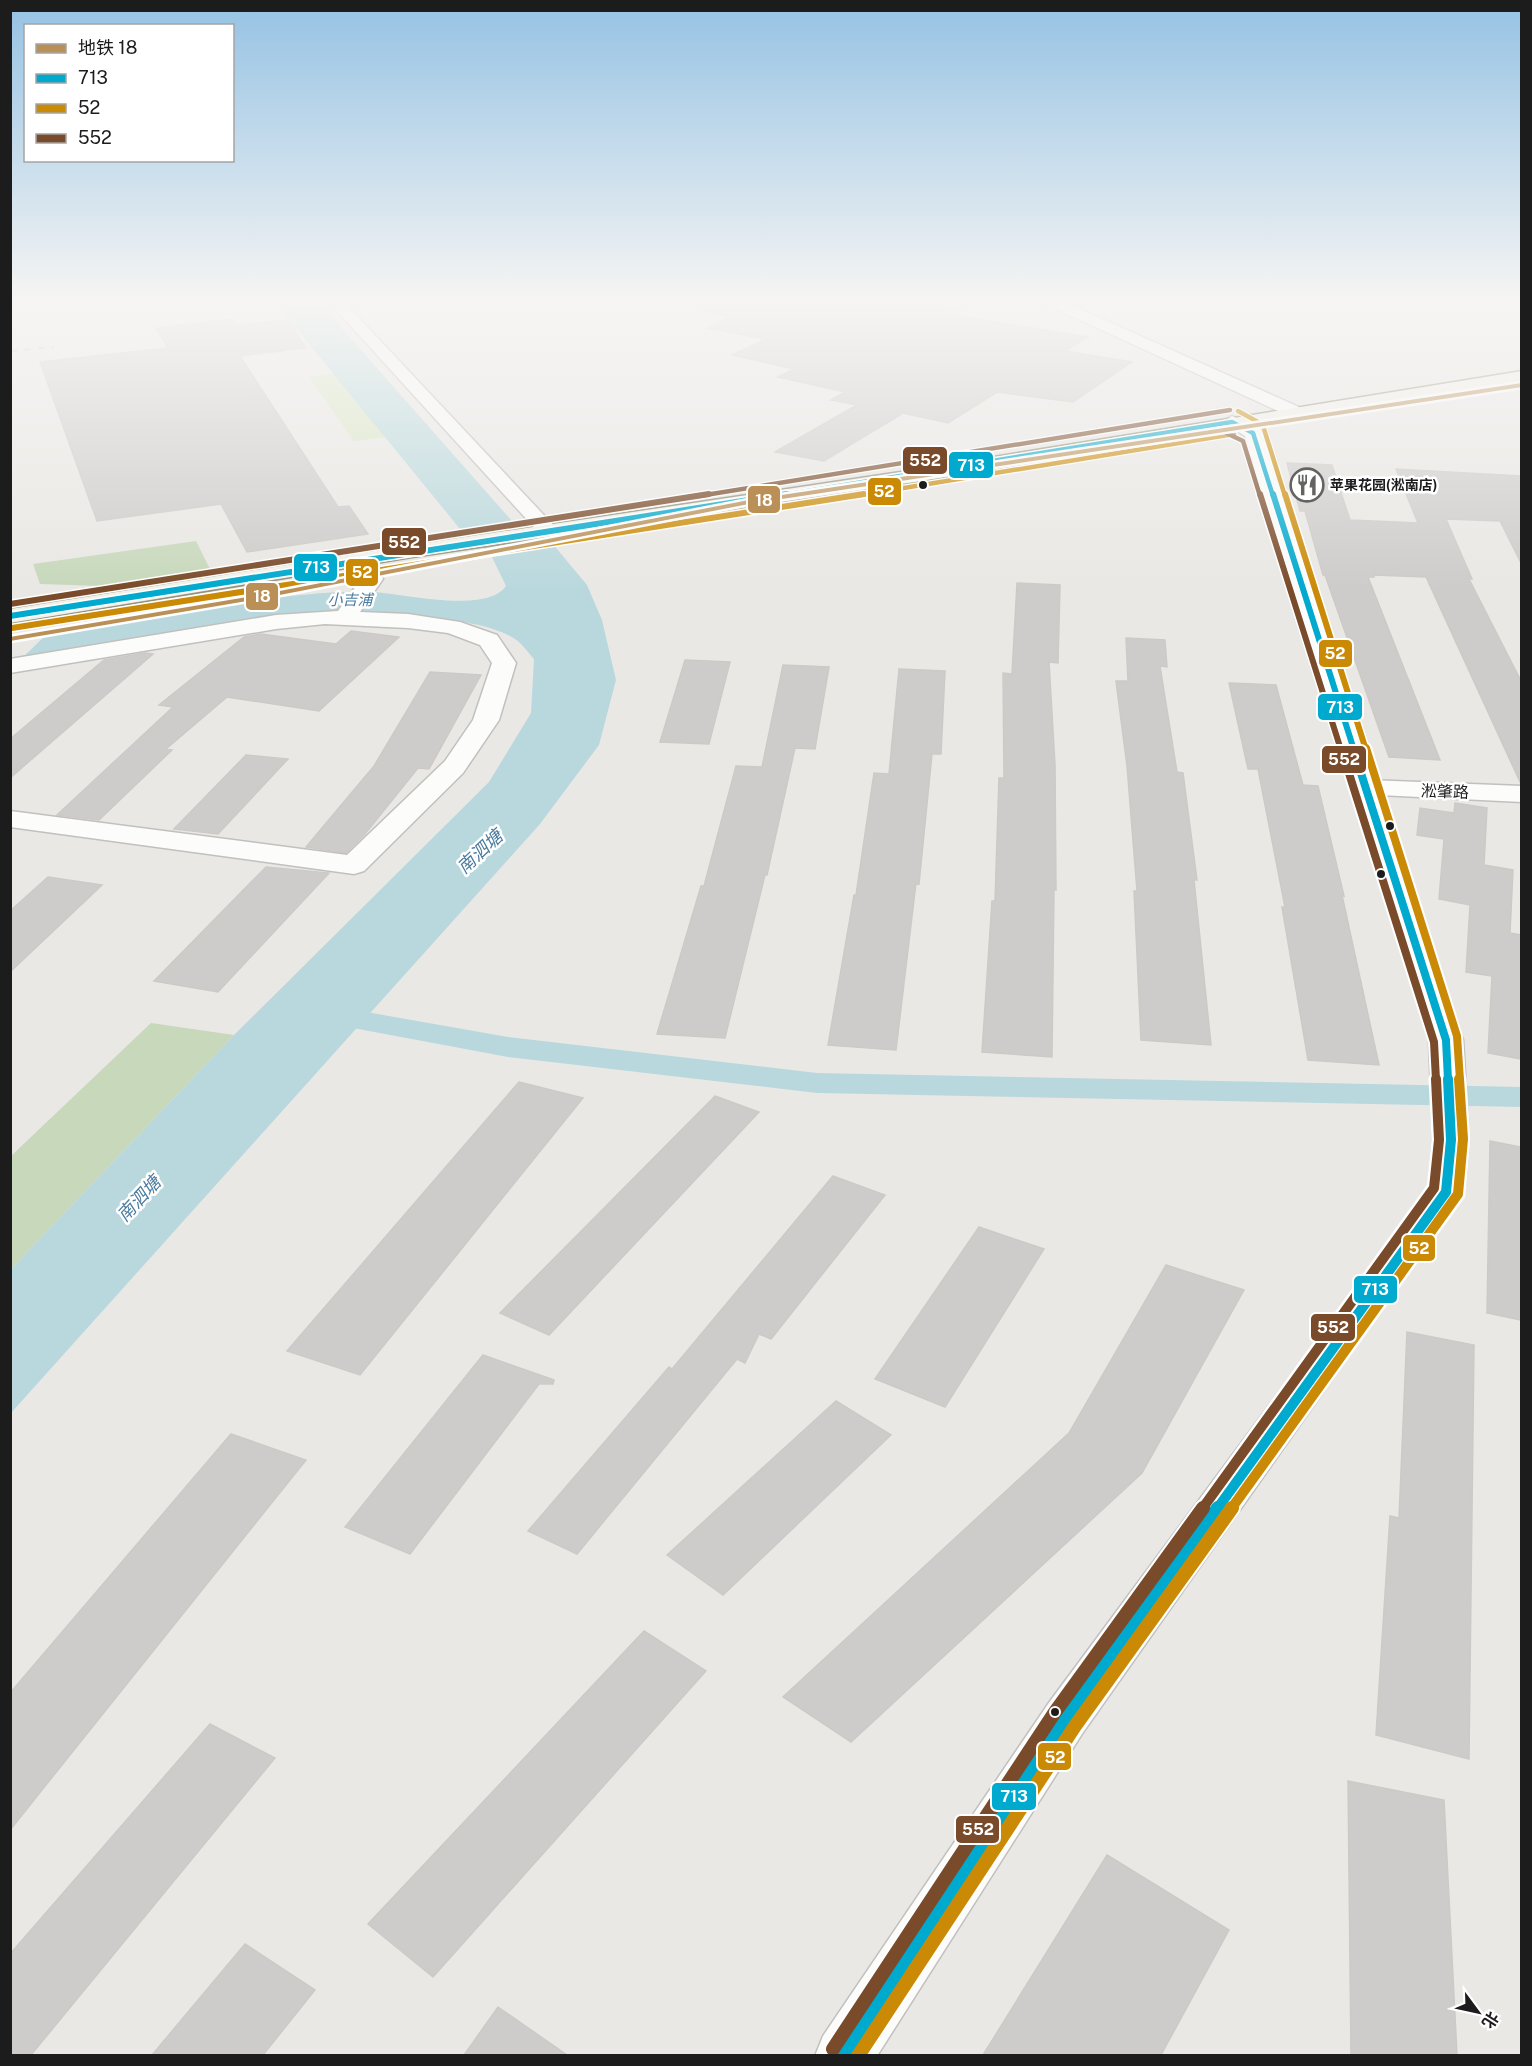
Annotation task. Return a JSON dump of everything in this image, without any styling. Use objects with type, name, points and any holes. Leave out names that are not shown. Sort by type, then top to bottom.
[{"type":"main road","points":[[10,607],[178,588],[358,572],[427,549],[914,476],[1393,396]]},
{"type":"main road","points":[[10,616],[178,588]]},
{"type":"street","points":[[423,396],[548,531]]},
{"type":"street","points":[[1261,396],[1295,412]]},
{"type":"street","points":[[843,2055],[1065,1719],[1446,1192],[1451,1140],[1446,1040],[1368,788],[1305,602],[1253,433],[1232,422]]},
{"type":"street","points":[[339,614],[358,572]]},
{"type":"street","points":[[10,666],[276,622],[339,614],[452,627],[489,640],[504,663],[486,720],[454,767],[354,865],[10,819]]},
{"type":"street","name":"淞肇路","points":[[1368,788],[1521,794]]},
{"type":"green space","points":[[323,396],[352,396],[386,437],[354,441]]},
{"type":"green space","points":[[196,541],[210,569],[101,586],[40,584],[33,564]]},
{"type":"green space","points":[[151,1023],[234,1035],[11,1269],[11,1156]]},
{"type":"water","points":[[352,396],[402,396],[534,546],[552,543],[587,585],[602,620],[616,680],[599,745],[540,824],[11,1413],[11,1269],[234,1035],[489,782],[531,713],[534,659],[515,639],[485,626],[445,619],[369,613],[22,658],[47,634],[251,601],[312,594],[374,592],[464,601],[496,594],[506,586],[490,553],[460,529]]},
{"type":"building","points":[[52,396],[266,396],[338,507],[349,506],[368,534],[247,552],[221,504],[97,521]]},
{"type":"building","points":[[837,396],[990,396],[948,423],[903,413],[824,461],[775,452],[857,405],[831,400]]},
{"type":"building","points":[[1031,396],[1081,396],[1073,402]]},
{"type":"building","points":[[1287,463],[1332,465],[1350,520],[1418,523],[1396,469],[1521,476],[1521,563],[1500,521],[1446,519],[1472,579],[1469,579],[1521,681],[1521,784],[1426,577],[1373,575],[1374,577],[1368,577],[1440,760],[1389,757],[1325,575],[1323,575],[1305,511],[1300,511]]},
{"type":"building","points":[[1017,583],[1060,585],[1058,663],[1049,662],[1055,765],[1056,890],[1054,889],[1052,1057],[982,1052],[992,901],[995,901],[999,778],[1004,778],[1003,673],[1012,674]]},
{"type":"building","points":[[351,631],[399,637],[319,711],[227,697],[166,749],[172,750],[99,820],[57,815],[173,707],[159,705],[244,637],[261,634],[336,644]]},
{"type":"building","points":[[1126,638],[1165,640],[1167,667],[1160,666],[1177,772],[1183,773],[1197,880],[1194,880],[1211,1045],[1141,1040],[1134,891],[1137,891],[1127,766],[1116,681],[1128,681]]},
{"type":"building","points":[[145,653],[153,654],[10,778],[10,739],[104,660]]},
{"type":"building","points":[[685,660],[730,662],[709,744],[660,742]]},
{"type":"building","points":[[783,665],[829,667],[815,749],[795,748],[767,875],[765,875],[725,1038],[657,1034],[701,886],[704,886],[736,766],[762,767]]},
{"type":"building","points":[[899,669],[945,671],[941,754],[932,754],[919,884],[916,883],[896,1050],[828,1045],[854,895],[856,895],[874,773],[889,774]]},
{"type":"building","points":[[430,672],[481,675],[429,769],[418,768],[365,834],[346,853],[306,847],[374,766]]},
{"type":"building","points":[[1229,683],[1276,685],[1303,785],[1318,786],[1344,896],[1342,895],[1379,1065],[1308,1060],[1282,907],[1285,907],[1258,769],[1248,769]]},
{"type":"building","points":[[246,755],[288,759],[218,834],[174,829]]},
{"type":"building","points":[[1455,803],[1487,808],[1484,865],[1513,870],[1510,933],[1521,935],[1521,1059],[1488,1053],[1492,976],[1466,972],[1470,905],[1439,899],[1444,839],[1417,835],[1420,808],[1454,813]]},
{"type":"building","points":[[266,867],[329,873],[218,992],[154,981]]},
{"type":"building","points":[[48,877],[102,885],[10,972],[10,911]]},
{"type":"building","points":[[519,1082],[583,1098],[360,1375],[287,1351]]},
{"type":"building","points":[[715,1096],[759,1112],[549,1335],[500,1313]]},
{"type":"building","points":[[1490,1141],[1521,1147],[1521,1320],[1487,1313]]},
{"type":"building","points":[[833,1176],[885,1195],[771,1339],[759,1334],[745,1363],[737,1359],[577,1554],[528,1531],[669,1367],[672,1369]]},
{"type":"building","points":[[979,1227],[1044,1249],[945,1407],[875,1379]]},
{"type":"building","points":[[1166,1265],[1244,1290],[1142,1473],[851,1742],[783,1697],[1069,1433]]},
{"type":"building","points":[[1407,1332],[1474,1345],[1469,1759],[1376,1735],[1390,1516],[1399,1518]]},
{"type":"building","points":[[483,1355],[554,1380],[553,1384],[539,1384],[410,1554],[345,1527]]},
{"type":"building","points":[[836,1401],[891,1435],[723,1595],[667,1555]]},
{"type":"building","points":[[231,1434],[306,1460],[10,1830],[10,1693]]},
{"type":"building","points":[[644,1631],[706,1671],[433,1977],[368,1924]]},
{"type":"building","points":[[210,1724],[275,1758],[31,2055],[10,2055],[10,1954]]},
{"type":"building","points":[[1348,1781],[1444,1800],[1457,2055],[1351,2055]]},
{"type":"building","points":[[1107,1855],[1229,1930],[1161,2055],[983,2055]]},
{"type":"building","points":[[245,1944],[315,1990],[263,2055],[152,2055]]},
{"type":"building","points":[[498,2007],[567,2055],[464,2055]]},
{"type":"waterway","points":[[321,1013],[508,1047],[817,1083],[1522,1097]]},
{"type":"metro line","name":"18","points":[[10,639],[259,597],[749,502],[1447,396]]},
{"type":"transit line","name":"552","points":[[10,604],[1230,410]]},
{"type":"transit line","name":"52","points":[[858,2056],[1075,1726],[1458,1194],[1463,1139],[1457,1036],[1264,429],[1260,423],[1238,411]]},
{"type":"transit line","name":"713","points":[[10,616],[1232,422]]},
{"type":"transit line","name":"713","points":[[843,2056],[1065,1719],[1446,1192],[1451,1140],[1446,1040],[1253,433],[1232,422]]},
{"type":"transit line","name":"552","points":[[833,2049],[1055,1712],[1434,1188],[1439,1140],[1434,1042],[1243,441],[1226,433]]},
{"type":"transit line","name":"52","points":[[12,628],[1234,434]]},
{"type":"place","name":"苹果花园(淞南店)","points":[[1307,485]]},
{"type":"water label","name":"小吉浦","points":[[350,600]]},
{"type":"water label","name":"南泗塘","points":[[480,852]]},
{"type":"water label","name":"南泗塘","points":[[139,1199]]}]
